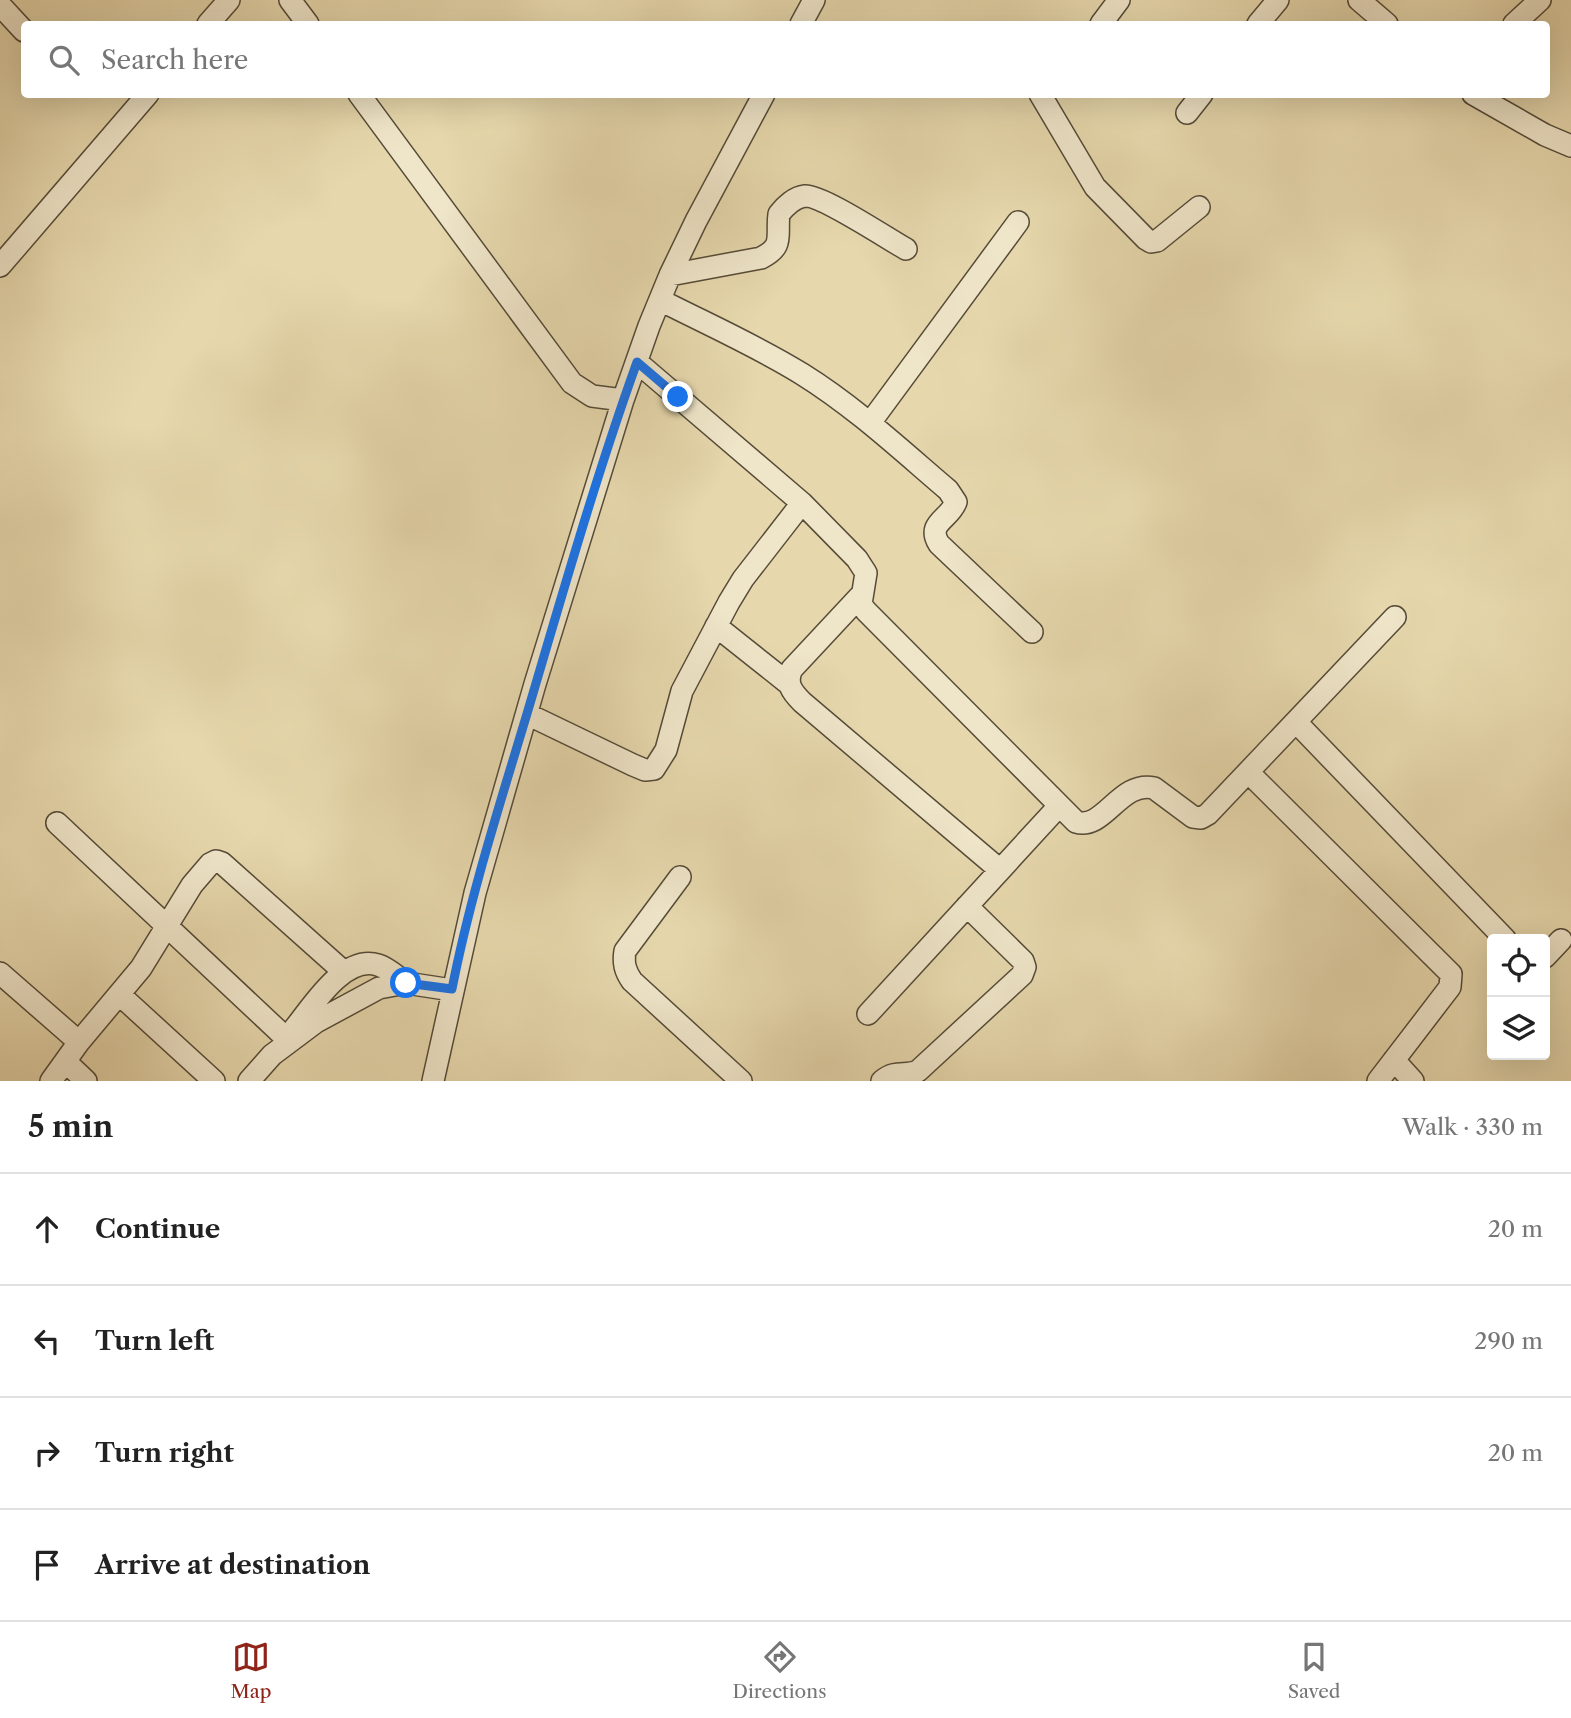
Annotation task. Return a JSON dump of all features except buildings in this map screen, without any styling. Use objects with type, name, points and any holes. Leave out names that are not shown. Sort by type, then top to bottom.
[{"type":"street","points":[[211,21],[229,0]]},
{"type":"street","points":[[290,0],[306,21]]},
{"type":"street","points":[[803,21],[814,0]]},
{"type":"street","points":[[1103,21],[1119,0]]},
{"type":"street","points":[[1260,21],[1278,0]]},
{"type":"street","points":[[1359,0],[1384,21]]},
{"type":"street","points":[[1517,21],[1540,0]]},
{"type":"street","points":[[6,9],[21,27]]},
{"type":"street","points":[[0,266],[145,98]]},
{"type":"street","points":[[362,98],[572,383],[592,396],[623,400]]},
{"type":"street","points":[[433,1081],[475,893],[623,400],[670,275],[762,98]]},
{"type":"street","points":[[1042,98],[1095,187],[1146,239],[1157,242],[1199,207]]},
{"type":"street","points":[[1187,113],[1199,98]]},
{"type":"street","points":[[1480,98],[1545,135],[1571,146]]},
{"type":"street","points":[[670,275],[761,258],[768,254],[779,241],[779,214],[788,205],[806,196],[824,201],[906,249]]},
{"type":"street","points":[[870,423],[1018,222]]},
{"type":"street","points":[[660,300],[802,373],[870,423],[953,496],[956,502],[954,508],[937,525],[934,536],[939,544],[1032,632]]},
{"type":"street","points":[[637,362],[802,503],[862,566],[866,573],[861,604],[876,623],[1059,806],[1076,822],[1084,825],[1093,822],[1132,790],[1146,786],[1154,788],[1187,813],[1201,818],[1208,814],[1395,617]]},
{"type":"street","points":[[527,714],[633,765],[645,770],[654,769],[666,750],[682,691],[736,589],[802,503]]},
{"type":"street","points":[[789,684],[788,676],[792,669],[862,594]]},
{"type":"street","points":[[716,626],[789,684],[802,702],[1000,870]]},
{"type":"street","points":[[1296,722],[1500,934]]},
{"type":"street","points":[[1248,772],[1451,974],[1450,987],[1378,1081]]},
{"type":"street","points":[[868,1014],[1059,806]]},
{"type":"street","points":[[57,823],[286,1038]]},
{"type":"street","points":[[51,1081],[79,1042],[141,968],[192,885],[210,864],[216,861],[222,863],[344,972]]},
{"type":"street","points":[[680,877],[625,951],[623,961],[626,972],[632,981],[741,1081]]},
{"type":"street","points":[[882,1081],[896,1073],[918,1072],[1022,975],[1025,968],[1023,961],[967,906]]},
{"type":"street","points":[[1550,952],[1561,940]]},
{"type":"street","points":[[249,1081],[344,972],[355,966],[375,964],[406,983]]},
{"type":"street","points":[[0,973],[79,1042]]},
{"type":"street","points":[[272,1055],[316,1022],[379,988],[406,983],[452,989]]},
{"type":"street","points":[[120,995],[214,1081]]},
{"type":"street","points":[[1394,1060],[1413,1081]]},
{"type":"street","points":[[65,1062],[86,1081]]},
{"type":"route","points":[[406,983],[452,989],[475,893],[536,684],[608,447],[637,362],[678,397]]}]
